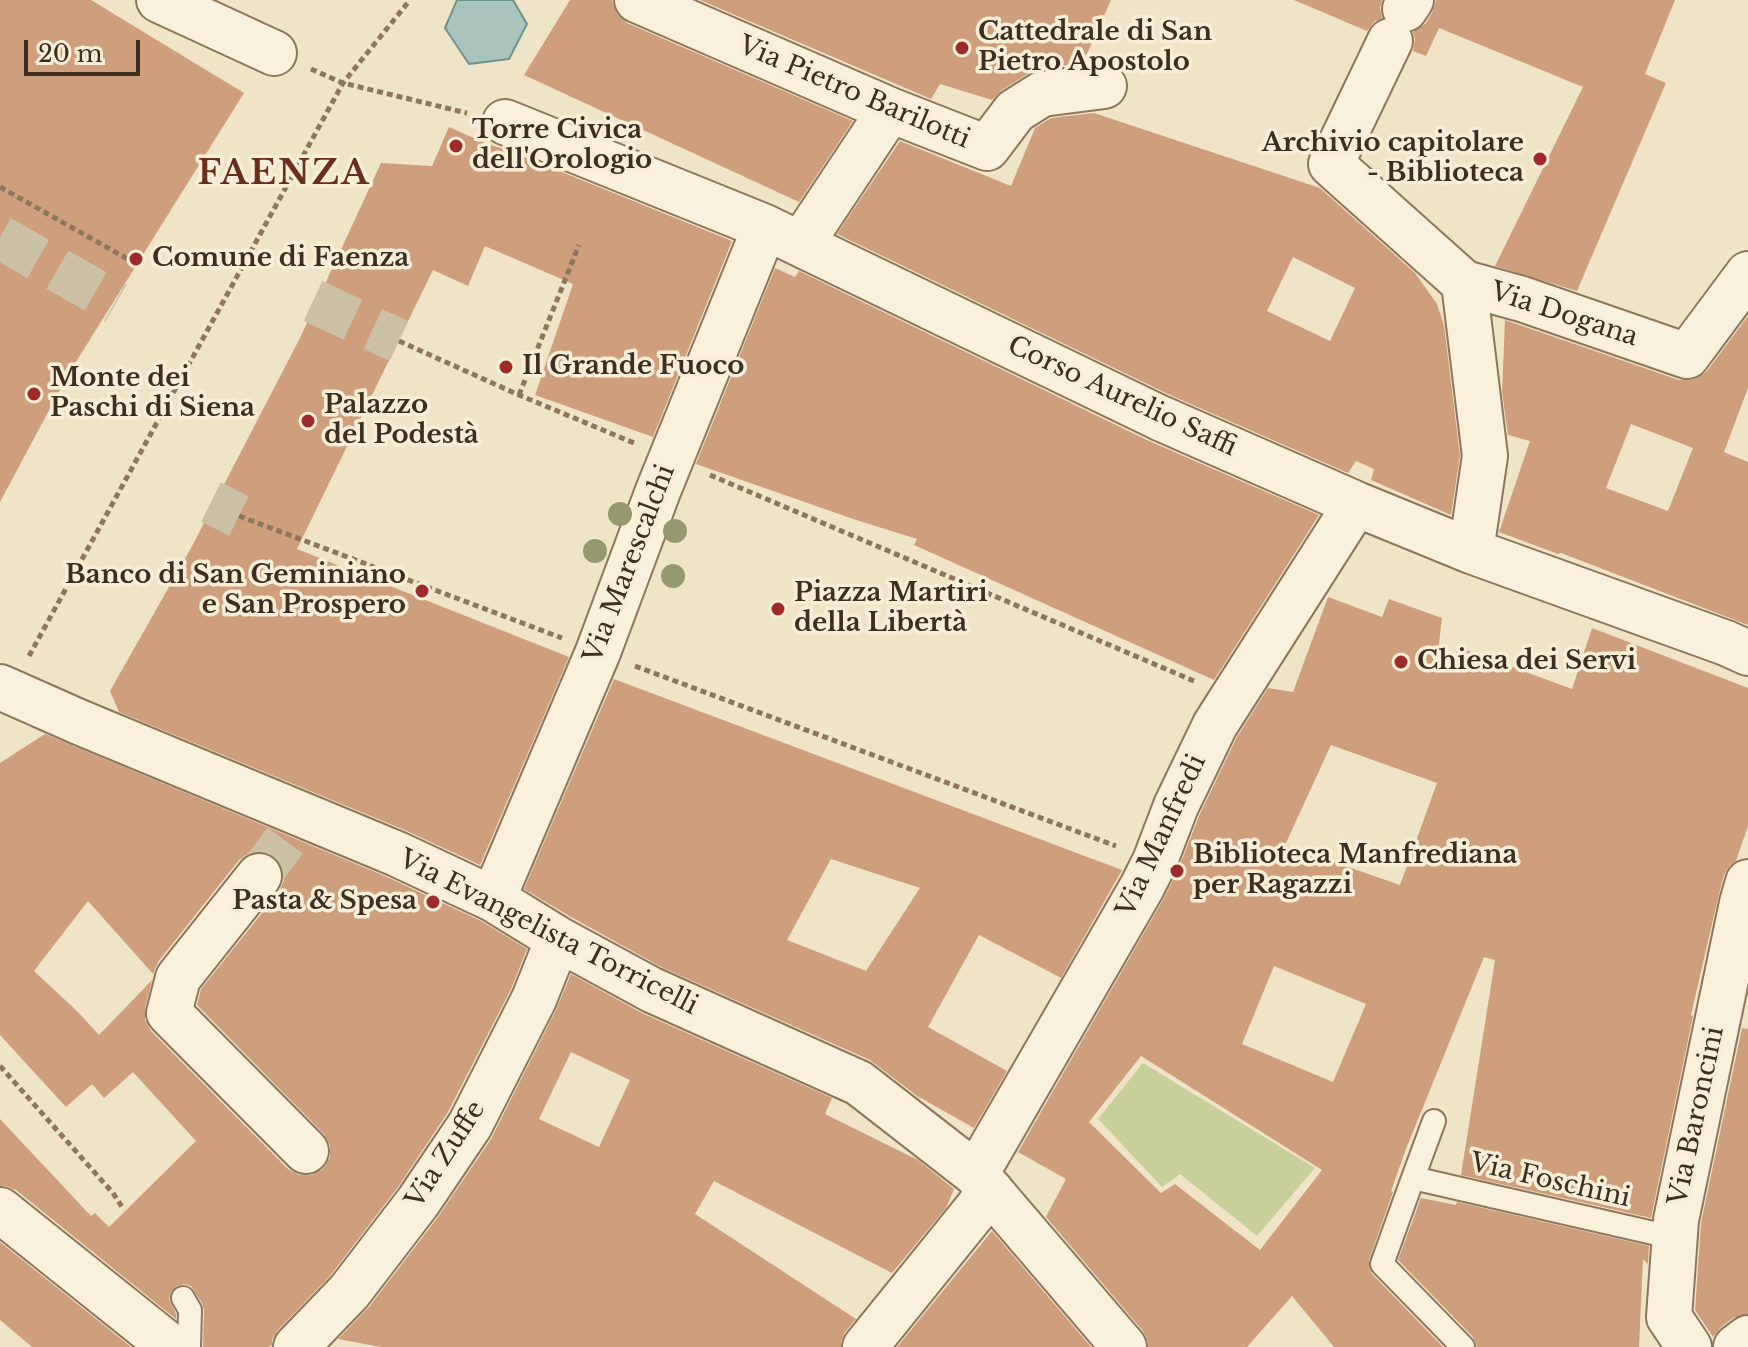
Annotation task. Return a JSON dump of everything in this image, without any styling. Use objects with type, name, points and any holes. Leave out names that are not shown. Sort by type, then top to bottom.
[{"type":"street","points":[[159,0],[274,53]]},
{"type":"street","name":"Via Pietro Barilotti","points":[[637,0],[890,110],[987,148],[1015,111],[1042,94],[1104,86]]},
{"type":"street","points":[[1402,17],[1331,164],[1464,283]]},
{"type":"street","name":"Via Marescalchi","points":[[493,899],[598,652],[664,475],[783,236],[890,110]]},
{"type":"street","name":"Corso Aurelio Saffi","points":[[505,122],[783,236],[1160,418],[1356,504],[1471,551],[1748,653]]},
{"type":"street","name":"Via Dogana","points":[[1471,551],[1485,456],[1464,283],[1522,299],[1687,356],[1748,274]]},
{"type":"street","name":"Via Manfredi","points":[[865,1347],[984,1183],[1142,887],[1215,725],[1356,504]]},
{"type":"street","name":"Via Evangelista Torricelli","points":[[3,693],[298,824],[397,854],[493,899],[558,939],[652,990],[859,1083],[984,1183],[1124,1347]]},
{"type":"street","points":[[259,876],[178,978],[169,1013],[306,1151]]},
{"type":"street","name":"Via Baroncini","points":[[1689,1347],[1669,1317],[1676,1220],[1748,882]]},
{"type":"street","name":"Via Zuffe","points":[[296,1347],[349,1292],[418,1202],[470,1125],[534,999],[558,939]]},
{"type":"street","points":[[0,1210],[171,1347]]},
{"type":"street","points":[[1736,1347],[1748,1338]]},
{"type":"lane","points":[[1434,1121],[1382,1264],[1463,1347]]},
{"type":"lane","name":"Via Foschini","points":[[1413,1178],[1675,1238]]},
{"type":"lane","points":[[183,1298],[190,1310],[189,1347]]},
{"type":"path","points":[[3,693],[343,83],[410,0]]},
{"type":"path","points":[[343,83],[505,122]]},
{"type":"path","points":[[0,187],[140,266]]},
{"type":"path","points":[[519,395],[579,245]]},
{"type":"path","points":[[399,341],[519,395],[664,475],[1231,697]]},
{"type":"path","points":[[239,516],[1155,861]]},
{"type":"path","points":[[0,1066],[113,1193],[124,1210]]},
{"type":"green space","points":[[1143,1063],[1315,1168],[1257,1236],[1180,1174],[1162,1187],[1098,1119]]},
{"type":"water","points":[[457,0],[513,0],[527,24],[509,59],[469,64],[445,28]]},
{"type":"building","points":[[0,0],[91,0],[244,93],[69,373],[0,502]]},
{"type":"building","points":[[570,0],[612,0],[617,14],[627,23],[853,121],[799,202],[524,75]]},
{"type":"building","name":"Cattedrale di San Pietro Apostolo","points":[[700,0],[1111,0],[1083,63],[1029,73],[992,100],[940,84],[931,99]]},
{"type":"building","points":[[1294,0],[1382,0],[1382,18],[1367,31]]},
{"type":"building","points":[[1436,0],[1675,0],[1645,74],[1666,83],[1577,291],[1495,266],[1583,87],[1439,28],[1426,56],[1413,51],[1413,32],[1426,23]]},
{"type":"building","points":[[1094,113],[1320,188],[1415,273],[1437,304],[1444,325],[1460,456],[1451,515],[1371,480],[1374,469],[1356,461],[1348,473],[1170,395],[837,234],[900,141],[1011,186],[1035,128],[1051,118]],"holes":[[[1293,257],[1355,288],[1330,341],[1267,311]]]},
{"type":"building","points":[[449,127],[732,241],[653,437],[535,395],[573,284],[485,246],[468,286],[433,270],[297,549],[569,657],[480,865],[407,831],[119,712],[110,691],[191,548],[300,338],[381,163],[432,166]]},
{"type":"building","points":[[775,268],[795,277],[799,271],[1149,441],[1319,515],[1214,680],[914,545],[917,539],[696,464]]},
{"type":"building","points":[[1748,316],[1748,388],[1724,452],[1748,462],[1748,625],[1499,532],[1530,441],[1508,435],[1502,392],[1505,320],[1679,380],[1693,380],[1707,371]],"holes":[[[1631,424],[1693,448],[1668,511],[1606,488]]]},
{"type":"building","points":[[1328,597],[1382,617],[1389,599],[1442,618],[1437,660],[1452,664],[1458,647],[1572,689],[1592,628],[1748,688],[1748,826],[1736,861],[1724,875],[1718,898],[1691,1015],[1651,1218],[1461,1175],[1495,960],[1484,957],[1406,1149],[1369,1260],[1372,1274],[1443,1347],[1334,1347],[1292,1296],[1247,1347],[1148,1347],[1143,1331],[1046,1217],[1066,1179],[1018,1152],[1164,898],[1237,737],[1268,688],[1293,692]],"holes":[[[1331,745],[1437,783],[1400,885],[1285,845]],[[1274,966],[1366,1004],[1333,1082],[1242,1044]],[[1141,1056],[1322,1170],[1260,1250],[1175,1184],[1161,1193],[1089,1122]]]},
{"type":"building","points":[[614,679],[1122,870],[1061,978],[979,935],[928,1027],[1007,1071],[974,1128],[917,1096],[870,1060],[663,968],[524,889]],"holes":[[[831,859],[920,888],[866,971],[787,940]]]},
{"type":"building","points":[[45,734],[387,877],[481,921],[527,949],[511,989],[448,1112],[398,1187],[330,1276],[278,1330],[272,1345],[268,1347],[203,1347],[204,1310],[191,1286],[177,1286],[171,1292],[169,1299],[176,1319],[16,1190],[0,1186],[0,1119],[91,1216],[95,1213],[109,1227],[196,1141],[133,1072],[104,1098],[92,1084],[66,1107],[0,1035],[0,763]],"holes":[[[262,851],[275,857],[282,868],[284,880],[279,892],[201,989],[197,1005],[324,1134],[330,1145],[330,1158],[323,1169],[312,1175],[299,1175],[288,1169],[151,1031],[145,1020],[145,1008],[152,980],[99,1035],[34,971],[88,901],[153,974],[158,962],[239,860],[249,853]]]},
{"type":"building","points":[[571,974],[642,1013],[832,1098],[825,1114],[918,1160],[954,1189],[946,1208],[892,1273],[714,1181],[695,1214],[856,1319],[845,1332],[841,1347],[381,1347],[338,1339],[369,1307],[438,1217],[491,1139]],"holes":[[[571,1052],[630,1080],[599,1147],[539,1119]]]},
{"type":"building","points":[[1742,1028],[1748,1029],[1748,1314],[1733,1318],[1713,1337],[1695,1310],[1701,1223]]},
{"type":"building","points":[[1421,1198],[1456,1205],[1457,1202],[1649,1246],[1648,1264],[1643,1259],[1639,1347],[1477,1347],[1473,1337],[1398,1260]]},
{"type":"building","points":[[992,1231],[1091,1347],[897,1347]]},
{"type":"building","points":[[0,1242],[131,1347],[32,1347],[0,1320]]},
{"type":"tunnel","points":[[0,237],[116,303]]},
{"type":"tunnel","points":[[313,301],[399,341]]},
{"type":"tunnel","points":[[211,502],[239,516]]},
{"type":"tunnel","points":[[259,876],[292,831]]},
{"type":"place","name":"Cattedrale di San Pietro Apostolo","points":[[962,48]]},
{"type":"place","name":"Torre Civica dell'Orologio","points":[[456,146]]},
{"type":"place","name":"Archivio capitolare - Biblioteca","points":[[1540,159]]},
{"type":"place","name":"Comune di Faenza","points":[[136,259]]},
{"type":"place","name":"Il Grande Fuoco","points":[[506,367]]},
{"type":"place","name":"Monte dei Paschi di Siena","points":[[34,394]]},
{"type":"place","name":"Palazzo del Podestà","points":[[308,421]]},
{"type":"place","name":"Banco di San Geminiano e San Prospero","points":[[422,591]]},
{"type":"place","name":"Piazza Martiri della Libertà","points":[[778,609]]},
{"type":"place","name":"Chiesa dei Servi","points":[[1401,662]]},
{"type":"place","name":"Biblioteca Manfrediana per Ragazzi","points":[[1177,871]]},
{"type":"place","name":"Pasta & Spesa","points":[[433,902]]},
{"type":"district","name":"FAENZA","points":[[284,174]]}]
